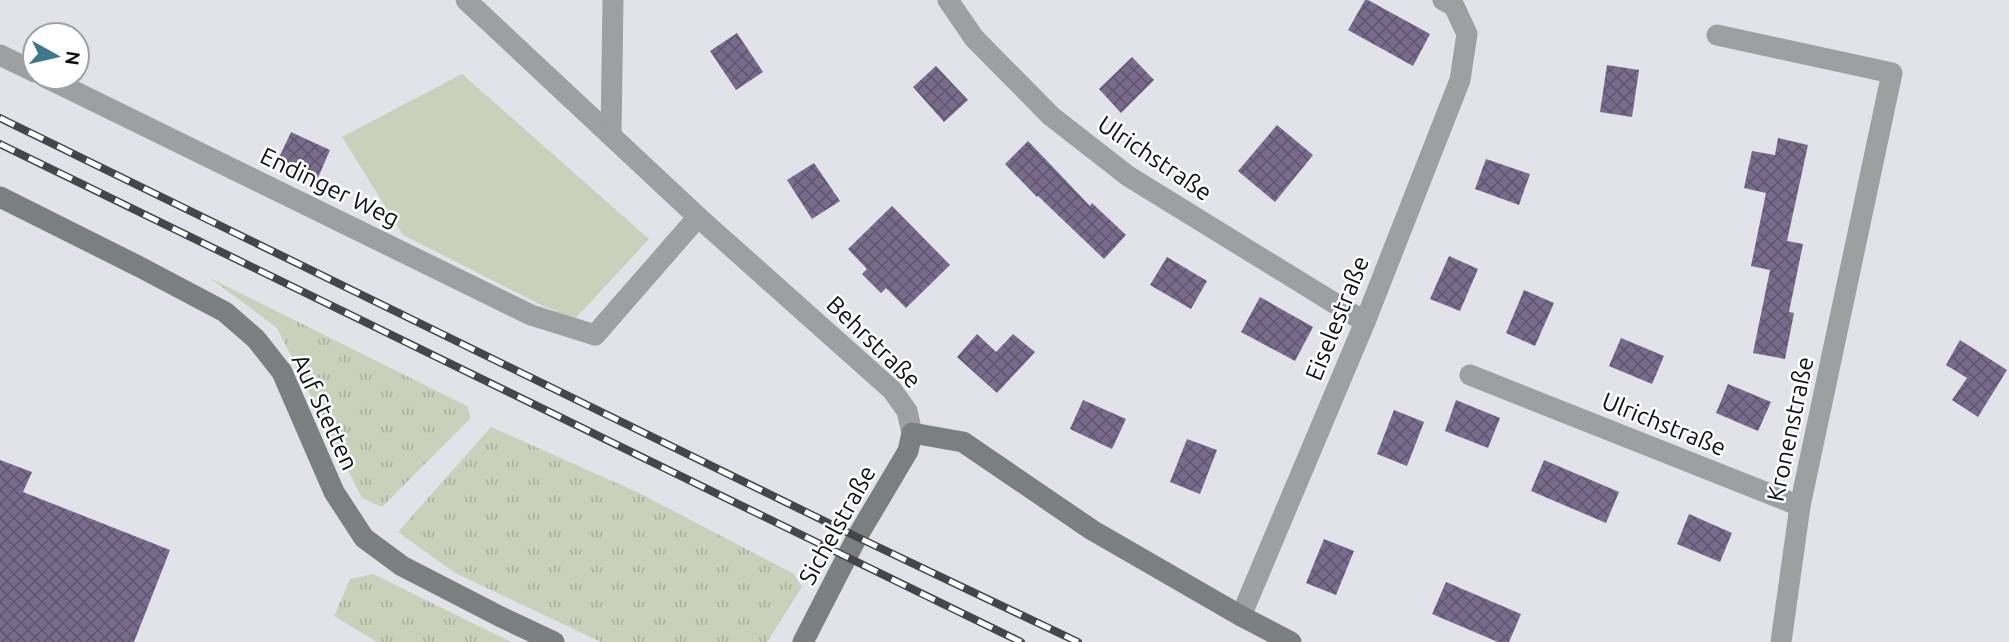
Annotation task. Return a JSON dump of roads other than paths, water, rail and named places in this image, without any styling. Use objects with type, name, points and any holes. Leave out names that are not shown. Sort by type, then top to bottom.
[{"type":"street","name":"Behrstraße","points":[[466,0],[698,216],[892,390],[907,411],[912,433]]},
{"type":"street","points":[[611,135],[613,0]]},
{"type":"street","name":"Ulrichstraße","points":[[948,0],[974,38],[1051,116],[1128,176],[1365,322]]},
{"type":"street","name":"Eiselestraße","points":[[1241,616],[1365,322],[1460,80],[1467,34],[1454,6],[1443,0]]},
{"type":"street","name":"Kronenstraße","points":[[1717,35],[1892,73],[1800,506],[1781,642]]},
{"type":"street","points":[[0,55],[21,65]]},
{"type":"street","name":"Endinger Weg","points":[[74,91],[531,315],[595,335],[698,216]]},
{"type":"street","name":"Auf Stetten","points":[[0,198],[225,312],[256,339],[282,372],[334,492],[364,538],[402,566],[554,642]]},
{"type":"street","name":"Ulrichstraße","points":[[1470,374],[1800,506]]},
{"type":"street","points":[[912,433],[963,442],[1092,530],[1291,642]]},
{"type":"street","name":"Sichelstraße","points":[[803,642],[857,537],[908,452],[912,433]]},
{"type":"railway","points":[[0,118],[857,537],[1078,642]]},
{"type":"railway","points":[[0,144],[1021,642]]}]
